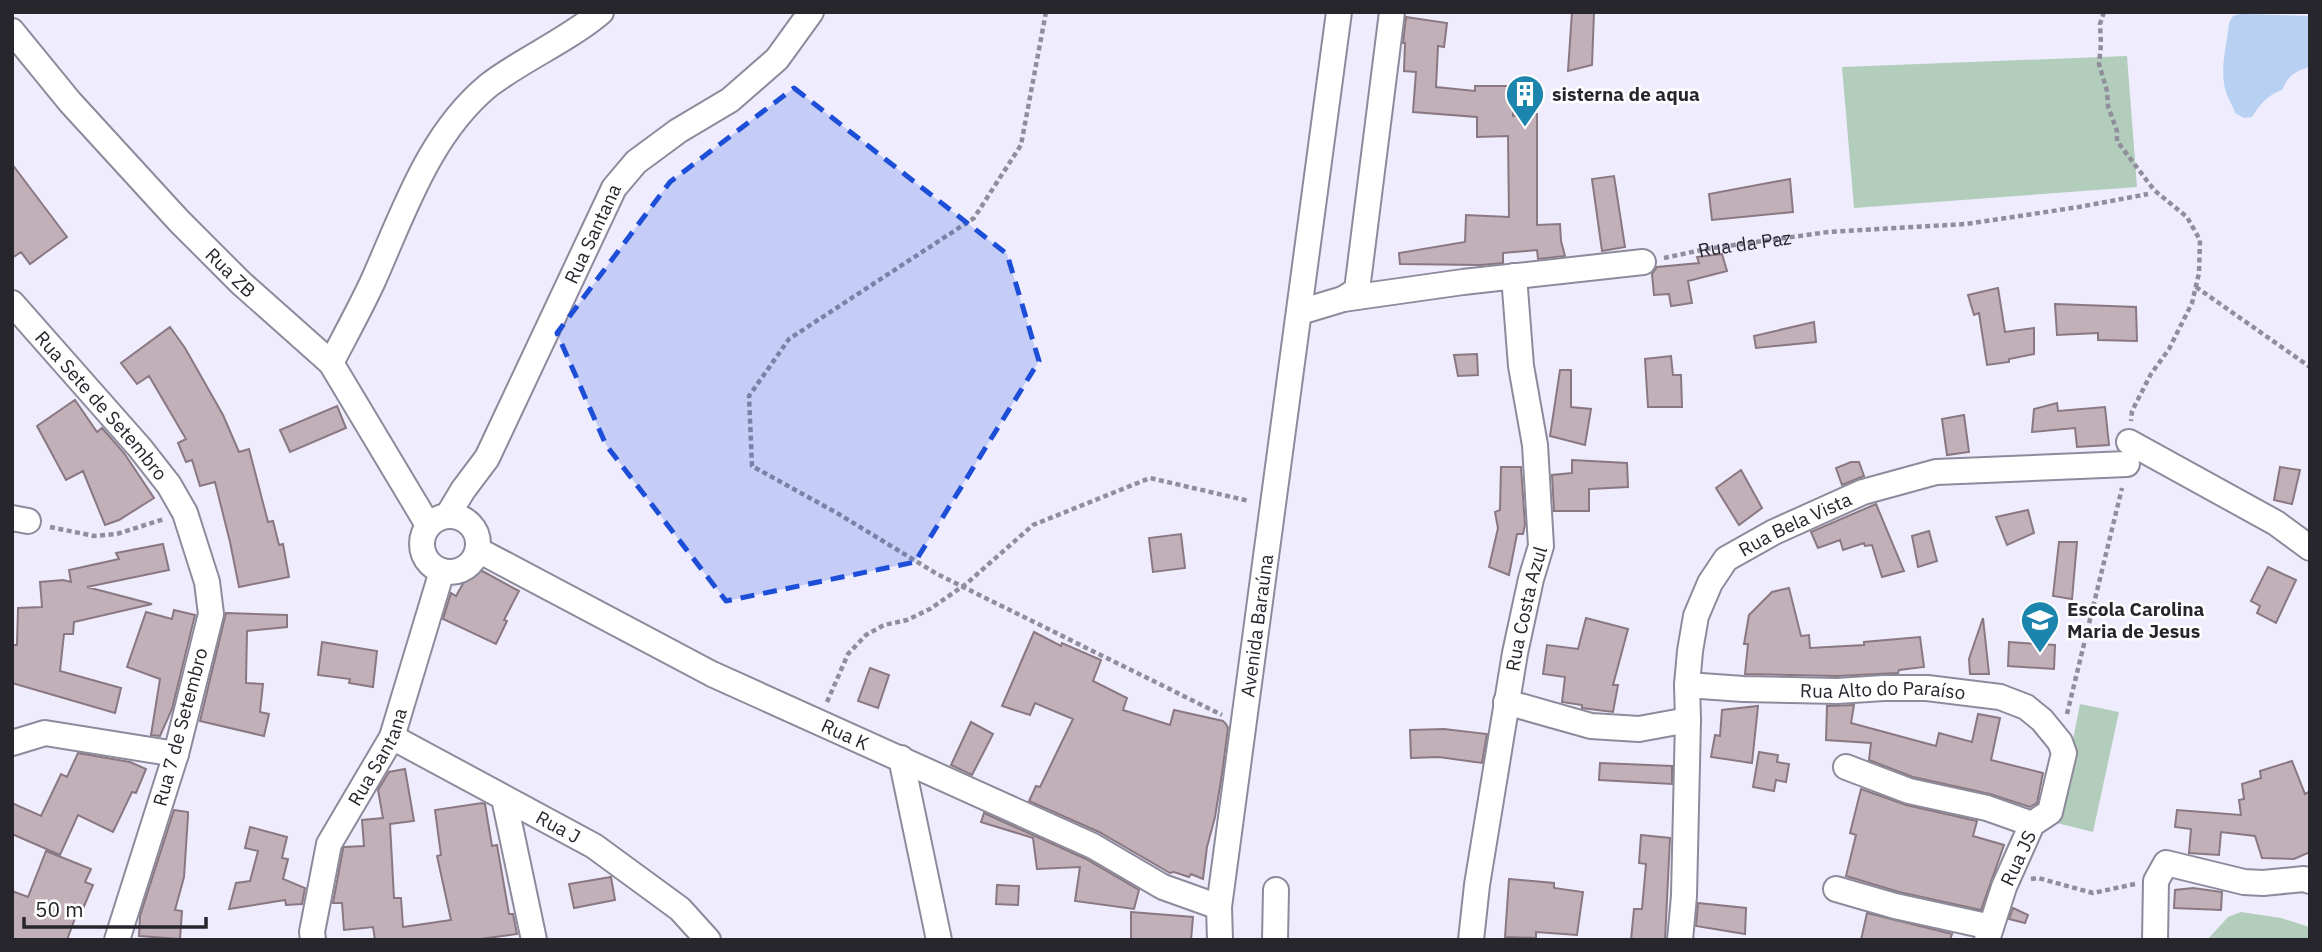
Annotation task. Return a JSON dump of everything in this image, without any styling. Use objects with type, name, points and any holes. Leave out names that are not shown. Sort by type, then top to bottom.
[{"type":"street","points":[[331,363],[372,284],[429,159],[456,119],[489,85],[601,12]]},
{"type":"street","name":"Rua Santana","points":[[438,520],[487,458],[614,188],[636,162],[678,131],[730,100],[777,60],[811,12]]},
{"type":"street","name":"Avenida Baraúna","points":[[1220,940],[1219,907],[1339,12]]},
{"type":"street","points":[[1343,299],[1357,290],[1392,12]]},
{"type":"street","name":"Rua ZB","points":[[12,31],[70,102],[179,221],[241,283],[331,363],[438,520]]},
{"type":"street","points":[[1300,312],[1343,299],[1643,262]]},
{"type":"street","name":"Rua Costa Azul","points":[[1471,940],[1477,885],[1519,633],[1541,546],[1535,445],[1521,366],[1514,276]]},
{"type":"street","name":"Rua Sete de Setembro","points":[[12,303],[140,448],[169,485],[185,513]]},
{"type":"street","name":"Rua Bela Vista","points":[[1680,940],[1684,896],[1687,685],[1690,651],[1696,616],[1710,583],[1726,559],[1745,546],[1863,492],[1936,472],[2128,453],[2276,523],[2310,548]]},
{"type":"street","name":"Rua 7 de Setembro","points":[[117,940],[176,754],[211,614],[207,582],[185,513]]},
{"type":"street","points":[[461,517],[472,525],[478,536],[478,550],[474,560],[465,568],[454,572],[442,571],[432,566],[421,546],[423,535],[438,520],[461,517]]},
{"type":"street","name":"Rua K","points":[[478,550],[712,674],[1093,846],[1163,887],[1219,907]]},
{"type":"street","name":"Rua Santana","points":[[313,940],[312,932],[329,844],[392,737],[442,571]]},
{"type":"street","name":"Rua Alto do Paraíso","points":[[1687,685],[1837,691],[1927,688],[2000,696],[2025,707],[2042,720],[2060,743]]},
{"type":"street","points":[[1507,702],[1591,726],[1639,729],[1688,720]]},
{"type":"street","points":[[12,743],[45,733],[176,754]]},
{"type":"street","name":"Rua J","points":[[392,737],[594,846],[680,909],[708,940]]},
{"type":"street","name":"Rua JS","points":[[1989,933],[2004,887],[2032,824],[2050,812],[2064,753],[2060,743]]},
{"type":"street","points":[[901,758],[939,940]]},
{"type":"street","points":[[1846,767],[1909,791],[1987,808],[2032,824]]},
{"type":"street","points":[[504,798],[534,940]]},
{"type":"street","points":[[2155,940],[2156,881],[2162,869],[2244,882],[2263,883],[2308,877]]},
{"type":"street","points":[[1836,889],[1989,933]]},
{"type":"street","points":[[1275,940],[1276,890]]},
{"type":"path","points":[[1046,12],[1021,145],[974,218],[789,339],[749,396],[752,466],[962,587],[1245,726]]},
{"type":"path","points":[[2104,13],[2100,24],[2102,44],[2099,64],[2107,91],[2108,106],[2117,131],[2117,141],[2154,190]]},
{"type":"path","name":"Rua da Paz","points":[[1643,262],[1706,249],[1828,232],[1966,224],[2148,194]]},
{"type":"path","points":[[2196,287],[2310,367]]},
{"type":"path","points":[[819,721],[848,654],[866,635],[884,625],[907,620],[930,609],[962,587],[1033,525],[1150,478],[1274,507]]},
{"type":"path","points":[[20,519],[94,536],[117,534],[185,513]]},
{"type":"path","points":[[2004,887],[2038,878],[2093,893],[2142,882],[2162,869]]},
{"type":"highlighted area","points":[[794,88],[1007,254],[1039,361],[915,562],[726,601],[606,445],[557,333],[670,182]]},
{"type":"green space","points":[[2127,56],[2137,187],[1854,208],[1842,67]]},
{"type":"green space","points":[[2080,704],[2119,712],[2093,832],[2053,822]]},
{"type":"green space","points":[[2241,912],[2281,918],[2309,927],[2310,940],[2207,940],[2228,917]]},
{"type":"water","points":[[2233,16],[2310,16],[2310,67],[2293,75],[2282,90],[2265,100],[2252,117],[2244,118],[2235,113],[2226,92],[2223,75],[2229,23]]},
{"type":"building","points":[[1572,12],[1594,12],[1592,65],[1568,71]]},
{"type":"building","points":[[1406,17],[1447,23],[1444,47],[1438,46],[1436,87],[1475,91],[1475,86],[1514,86],[1513,116],[1537,114],[1537,225],[1560,224],[1565,256],[1538,259],[1537,250],[1503,253],[1503,263],[1400,264],[1399,253],[1465,242],[1466,215],[1509,217],[1508,136],[1477,137],[1477,117],[1413,112],[1416,72],[1404,71]]},
{"type":"building","points":[[12,164],[67,237],[30,264],[21,252],[12,258]]},
{"type":"building","points":[[1614,176],[1625,247],[1602,251],[1592,179]]},
{"type":"building","points":[[1790,179],[1793,212],[1712,220],[1709,194]]},
{"type":"building","points":[[1722,254],[1727,271],[1688,281],[1692,303],[1671,306],[1669,294],[1654,295],[1652,274],[1657,267],[1699,263],[1697,257]]},
{"type":"building","points":[[1998,288],[2005,332],[2034,328],[2034,354],[1987,365],[1979,313],[1974,315],[1968,295]]},
{"type":"building","points":[[2055,304],[2136,307],[2137,341],[2098,340],[2098,333],[2057,335]]},
{"type":"building","points":[[1814,322],[1816,342],[1756,348],[1754,336]]},
{"type":"building","points":[[170,327],[223,415],[239,452],[249,449],[268,522],[273,521],[279,545],[283,544],[289,577],[239,587],[215,482],[200,486],[192,460],[186,462],[178,443],[186,439],[149,376],[137,384],[121,363]]},
{"type":"building","points":[[1477,354],[1478,375],[1458,376],[1454,355]]},
{"type":"building","points":[[1671,356],[1673,375],[1681,375],[1682,407],[1648,407],[1645,359]]},
{"type":"building","points":[[1560,370],[1571,370],[1571,407],[1591,409],[1585,445],[1550,436]]},
{"type":"building","points":[[75,400],[97,432],[102,428],[124,453],[154,498],[119,520],[105,525],[83,471],[66,480],[37,426]]},
{"type":"building","points":[[2057,403],[2058,411],[2105,407],[2109,445],[2077,447],[2075,428],[2032,432],[2034,409]]},
{"type":"building","points":[[337,406],[346,428],[290,452],[280,430]]},
{"type":"building","points":[[1964,415],[1969,452],[1947,455],[1942,419]]},
{"type":"building","points":[[1572,460],[1627,463],[1628,487],[1589,489],[1589,511],[1554,511],[1552,475],[1572,473]]},
{"type":"building","points":[[1859,462],[1864,476],[1842,485],[1836,468]]},
{"type":"building","points":[[1501,467],[1521,467],[1525,525],[1523,534],[1517,534],[1509,575],[1489,567],[1498,528],[1495,512],[1500,510]]},
{"type":"building","points":[[2280,467],[2300,470],[2292,504],[2274,500]]},
{"type":"building","points":[[1741,470],[1762,508],[1739,525],[1716,488]]},
{"type":"building","points":[[1876,504],[1904,571],[1882,577],[1872,545],[1865,546],[1864,543],[1843,550],[1840,540],[1818,548],[1811,532]]},
{"type":"building","points":[[2028,510],[2034,533],[2007,545],[1996,517]]},
{"type":"building","points":[[1929,531],[1937,561],[1918,567],[1912,536]]},
{"type":"building","points":[[1181,534],[1185,568],[1153,572],[1149,538]]},
{"type":"building","points":[[2059,542],[2077,542],[2072,599],[2053,596]]},
{"type":"building","points":[[163,544],[169,570],[87,587],[152,604],[74,622],[73,634],[64,634],[60,671],[121,688],[115,713],[12,683],[12,645],[17,645],[18,608],[42,607],[40,582],[71,582],[69,570],[119,559],[116,553]]},
{"type":"building","points":[[473,566],[519,591],[504,620],[507,621],[496,644],[443,619],[451,593],[456,596]]},
{"type":"building","points":[[2268,567],[2296,580],[2276,623],[2257,613],[2260,606],[2251,601]]},
{"type":"building","points":[[1789,588],[1801,636],[1809,635],[1810,648],[1864,645],[1864,642],[1920,637],[1924,667],[1899,670],[1898,673],[1837,676],[1745,674],[1748,644],[1744,644],[1749,615],[1772,592]]},
{"type":"building","points":[[174,610],[195,615],[172,709],[160,736],[151,735],[160,679],[127,667],[146,612],[172,619]]},
{"type":"building","points":[[226,613],[287,615],[287,627],[247,631],[246,683],[263,684],[260,712],[269,714],[264,736],[200,721]]},
{"type":"building","points":[[1586,618],[1628,629],[1613,685],[1618,685],[1613,712],[1562,702],[1565,677],[1543,674],[1547,645],[1578,649]]},
{"type":"building","points":[[1983,618],[1989,674],[1970,674],[1969,659]]},
{"type":"building","points":[[1034,632],[1061,646],[1062,643],[1101,660],[1093,681],[1127,698],[1123,710],[1170,725],[1174,710],[1223,721],[1226,724],[1228,728],[1222,774],[1203,879],[1191,874],[1189,877],[1170,873],[1099,832],[1029,801],[1036,786],[1040,787],[1073,719],[1035,703],[1030,715],[1002,706]]},
{"type":"building","points":[[322,642],[377,651],[373,687],[349,683],[350,679],[318,675]]},
{"type":"building","name":"Escola Carolina Maria de Jesus","points":[[2009,642],[2055,645],[2054,669],[2008,666]]},
{"type":"building","points":[[870,668],[889,675],[878,708],[858,701]]},
{"type":"building","points":[[1854,705],[1851,723],[1936,746],[1939,733],[1972,742],[1978,714],[2000,718],[1991,760],[2043,773],[2037,803],[2030,807],[1990,794],[1913,777],[1869,760],[1871,743],[1826,740],[1827,706]]},
{"type":"building","points":[[1758,706],[1752,763],[1711,757],[1715,735],[1720,736],[1722,710]]},
{"type":"building","points":[[971,722],[993,734],[972,775],[951,765]]},
{"type":"building","points":[[1444,729],[1487,734],[1482,763],[1439,757],[1411,758],[1410,730]]},
{"type":"building","points":[[1759,752],[1778,755],[1777,762],[1789,764],[1786,782],[1776,780],[1774,791],[1753,787]]},
{"type":"building","points":[[78,753],[130,762],[146,769],[136,793],[132,792],[113,832],[78,815],[60,855],[12,834],[12,803],[41,816],[61,774],[67,777]]},
{"type":"building","points":[[2292,761],[2305,794],[2310,791],[2310,852],[2294,859],[2262,858],[2255,836],[2221,832],[2219,855],[2189,853],[2191,829],[2175,827],[2177,810],[2241,815],[2239,800],[2244,799],[2242,784],[2261,778],[2260,771]]},
{"type":"building","points":[[1600,763],[1672,766],[1672,784],[1599,780]]},
{"type":"building","points":[[405,769],[414,821],[390,824],[394,898],[401,898],[403,927],[451,920],[437,856],[441,855],[435,810],[482,803],[485,804],[492,846],[497,845],[509,914],[513,914],[517,934],[473,940],[375,940],[373,927],[344,930],[342,903],[333,903],[343,849],[364,846],[362,820],[383,818],[378,790],[389,772]]},
{"type":"building","points":[[1861,789],[1906,805],[1977,821],[1973,836],[2004,845],[1981,910],[1899,892],[1846,876],[1856,835],[1850,833]]},
{"type":"building","points":[[174,810],[188,812],[184,877],[175,910],[182,911],[180,939],[139,936],[140,916]]},
{"type":"building","points":[[984,813],[1086,859],[1139,890],[1134,909],[1075,901],[1080,867],[1037,869],[1033,838],[981,822]]},
{"type":"building","points":[[250,827],[287,837],[282,858],[288,859],[283,879],[305,888],[302,904],[286,905],[285,900],[229,909],[236,883],[250,881],[258,851],[245,848]]},
{"type":"building","points":[[1641,835],[1670,838],[1665,940],[1631,940],[1634,909],[1642,909],[1646,864],[1639,863]]},
{"type":"building","points":[[46,851],[91,869],[85,882],[93,885],[82,911],[78,910],[67,940],[12,940],[12,891],[28,897]]},
{"type":"building","points":[[611,877],[615,900],[574,908],[569,884]]},
{"type":"building","points":[[1509,879],[1554,883],[1554,888],[1583,892],[1577,935],[1536,932],[1536,938],[1505,937]]},
{"type":"building","points":[[997,885],[1019,886],[1018,905],[996,904]]},
{"type":"building","points":[[2193,888],[2222,892],[2221,910],[2174,908],[2175,890]]},
{"type":"building","points":[[1698,903],[1746,908],[1745,934],[1696,926]]},
{"type":"building","points":[[2013,908],[2028,915],[2025,923],[2009,919]]},
{"type":"building","points":[[1131,912],[1193,917],[1191,940],[1131,940]]},
{"type":"building","points":[[1867,913],[1952,934],[1950,940],[1861,940]]},
{"type":"place","name":"sisterna de aqua","points":[[1525,128]]},
{"type":"place","name":"Escola Carolina Maria de Jesus","points":[[2040,654]]}]
